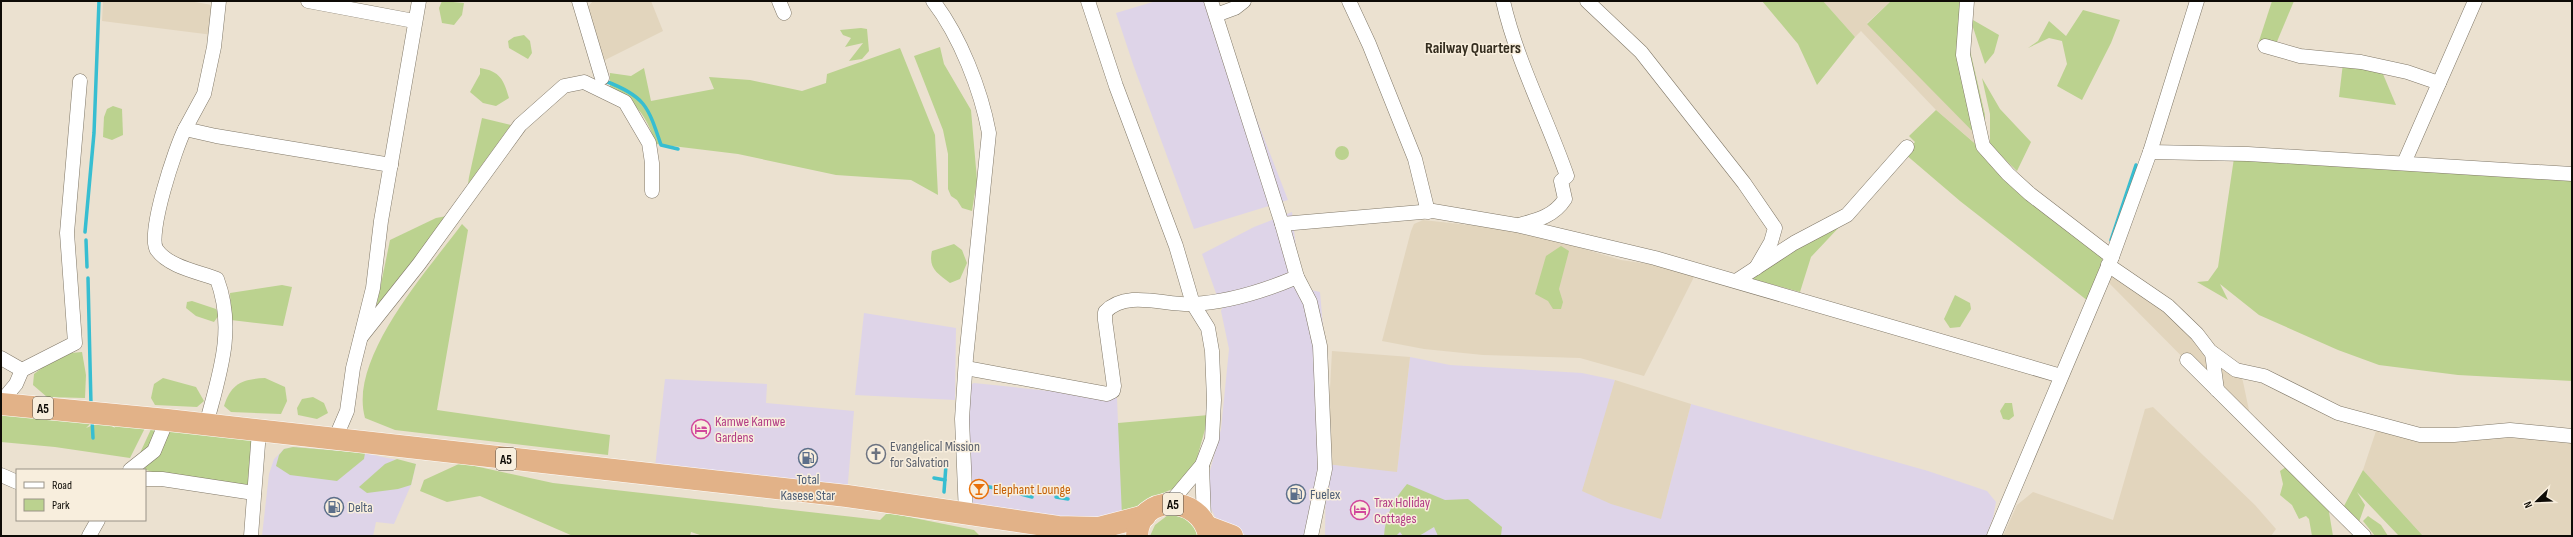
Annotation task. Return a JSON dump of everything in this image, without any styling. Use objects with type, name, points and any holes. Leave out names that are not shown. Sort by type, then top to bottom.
[{"type":"highway","name":"A5","points":[[1,403],[167,420],[919,506],[1058,527],[1106,532],[1145,516],[1156,507],[1170,503],[1183,505],[1195,511],[1207,528],[1232,536]]},
{"type":"highway","name":"A5","points":[[1137,536],[1145,516]]},
{"type":"street","points":[[206,425],[227,342],[221,290],[217,279],[165,259],[156,248],[154,231],[171,165],[185,129],[204,94],[214,47],[219,1]]},
{"type":"street","points":[[308,1],[414,21]]},
{"type":"street","points":[[335,439],[346,411],[353,368],[372,288],[390,165],[414,21],[419,1]]},
{"type":"street","points":[[579,1],[602,78]]},
{"type":"street","points":[[933,1],[943,13],[970,70],[981,100],[989,133],[962,419],[966,514]]},
{"type":"street","points":[[1088,1],[1116,86],[1176,246],[1193,304],[1208,328],[1212,351],[1214,400],[1212,439],[1202,465],[1170,503]]},
{"type":"street","points":[[1211,1],[1282,224],[1297,277],[1310,302],[1320,346],[1325,469],[1311,536]]},
{"type":"street","points":[[1216,15],[1235,8],[1244,1]]},
{"type":"street","points":[[1349,1],[1369,44],[1415,159],[1428,212]]},
{"type":"street","points":[[1503,1],[1534,95],[1556,142],[1568,176],[1561,181],[1565,199],[1560,206],[1544,218],[1516,225]]},
{"type":"street","points":[[1587,1],[1641,52],[1744,183],[1775,228],[1771,242],[1756,268]]},
{"type":"street","points":[[1967,1],[1963,55],[1983,146],[2008,174],[2030,194],[2168,306],[2197,334],[2212,353],[2236,370],[2264,376],[2338,413],[2420,435],[2454,435],[2510,430],[2572,436]]},
{"type":"street","points":[[1994,536],[2110,260],[2150,152],[2197,1]]},
{"type":"street","points":[[2404,163],[2475,1]]},
{"type":"street","points":[[2265,46],[2300,56],[2361,62],[2407,72],[2439,83]]},
{"type":"street","points":[[1,403],[16,384],[22,370],[75,343],[67,233],[80,81]]},
{"type":"street","points":[[361,337],[423,258],[520,125],[564,86],[584,82],[625,102],[649,143],[652,191]]},
{"type":"street","points":[[185,129],[216,136],[390,165]]},
{"type":"street","points":[[1736,281],[1794,243],[1847,215],[1907,147]]},
{"type":"street","points":[[2150,152],[2404,163],[2572,174]]},
{"type":"street","points":[[1282,224],[1428,212],[1516,225],[1655,258],[2061,376]]},
{"type":"street","points":[[966,368],[1107,394],[1112,391],[1114,386],[1105,312],[1118,303],[1145,300],[1193,304],[1249,296],[1297,277]]},
{"type":"street","points":[[2212,353],[2217,390]]},
{"type":"street","points":[[1,358],[22,370]]},
{"type":"street","points":[[2187,360],[2364,536]]},
{"type":"street","points":[[131,469],[154,451],[167,420]]},
{"type":"street","points":[[251,536],[259,431]]},
{"type":"street","points":[[1202,465],[1207,528]]},
{"type":"street","points":[[1,475],[16,482]]},
{"type":"street","points":[[146,479],[162,479],[254,493]]},
{"type":"street","points":[[88,536],[97,521]]},
{"type":"shaded area","points":[[103,1],[189,1],[218,6],[213,35],[102,21]]},
{"type":"shaded area","points":[[593,1],[651,1],[663,31],[603,61],[586,9]]},
{"type":"shaded area","points":[[1156,1],[1211,1],[1288,200],[1194,229],[1134,67],[1116,13]]},
{"type":"shaded area","points":[[1823,1],[1891,1],[1867,23],[1998,157],[1984,151],[1936,110],[1861,31],[1855,37]]},
{"type":"shaded area","points":[[1292,212],[1299,275],[1217,296],[1202,254],[1254,227]]},
{"type":"shaded area","points":[[1423,220],[1524,231],[1621,260],[1697,271],[1644,376],[1580,358],[1483,355],[1424,349],[1382,341],[1411,231],[1414,224]]},
{"type":"shaded area","points":[[2113,274],[2130,281],[2242,377],[2250,415],[2375,536],[2360,536],[2108,282]]},
{"type":"shaded area","points":[[1294,286],[1320,292],[1324,339],[1317,536],[1246,535],[1226,528],[1215,517],[1208,502],[1207,482],[1221,429],[1229,349],[1221,311],[1223,306],[1262,297]]},
{"type":"shaded area","points":[[864,313],[956,328],[955,400],[855,395]]},
{"type":"shaded area","points":[[1332,351],[1410,357],[1397,472],[1326,464]]},
{"type":"shaded area","points":[[1410,357],[1450,365],[1582,373],[1615,380],[1584,492],[1664,507],[1691,404],[1928,471],[1987,491],[1996,502],[1993,518],[1986,536],[1325,536],[1326,464],[1397,471]]},
{"type":"shaded area","points":[[665,379],[767,384],[766,403],[854,411],[847,494],[655,467]]},
{"type":"shaded area","points":[[1615,380],[1691,404],[1661,519],[1611,504],[1582,491]]},
{"type":"shaded area","points":[[974,383],[1117,398],[1118,423],[1131,450],[1122,516],[1107,520],[973,510],[960,432],[968,386]]},
{"type":"shaded area","points":[[2153,407],[2255,505],[2276,529],[2271,536],[2003,536],[2017,505],[2033,492],[2113,520],[2145,409]]},
{"type":"shaded area","points":[[2377,428],[2572,433],[2572,536],[2423,536],[2363,470]]},
{"type":"shaded area","points":[[293,447],[364,453],[416,464],[411,485],[394,524],[376,522],[373,536],[262,536],[269,474],[274,459],[284,449]]},
{"type":"green space","points":[[442,1],[464,3],[462,15],[454,25],[442,23],[439,8]]},
{"type":"green space","points":[[1762,1],[1823,1],[1855,37],[1817,85],[1798,44]]},
{"type":"green space","points":[[1891,1],[1964,1],[1970,50],[1985,115],[1985,144],[1867,24]]},
{"type":"green space","points":[[2272,1],[2294,1],[2276,44],[2259,41]]},
{"type":"green space","points":[[2083,10],[2120,20],[2111,43],[2082,100],[2057,86],[2067,64],[2062,41],[2049,38],[2028,48],[2038,41],[2049,21],[2066,36]]},
{"type":"green space","points":[[1968,12],[1973,20],[1999,35],[1994,53],[1985,64]]},
{"type":"green space","points":[[861,28],[867,29],[869,51],[862,59],[849,61],[863,43],[845,47],[851,38],[843,35],[840,30]]},
{"type":"green space","points":[[524,35],[530,41],[532,53],[528,59],[509,48],[508,41],[514,37]]},
{"type":"green space","points":[[940,47],[944,64],[971,110],[977,180],[972,211],[962,208],[957,200],[951,196],[948,189],[948,154],[943,130],[914,56]]},
{"type":"green space","points":[[900,48],[935,135],[938,195],[911,180],[836,175],[738,154],[656,144],[644,117],[634,105],[610,88],[610,73],[631,76],[644,68],[651,101],[714,89],[709,77],[750,80],[802,91],[826,83],[827,74]]},
{"type":"green space","points":[[2343,63],[2380,67],[2396,105],[2339,97]]},
{"type":"green space","points":[[480,68],[492,71],[500,77],[509,98],[496,106],[483,103],[470,92],[480,74]]},
{"type":"green space","points":[[1982,78],[2000,109],[2031,142],[2017,171],[1990,145],[1990,114]]},
{"type":"green space","points":[[113,106],[122,109],[123,135],[112,140],[103,137],[104,117],[107,109]]},
{"type":"green space","points":[[1936,110],[2104,255],[2088,301],[1960,201],[1905,154],[1915,142],[1909,136]]},
{"type":"green space","points":[[482,118],[511,125],[468,184],[469,177]]},
{"type":"green space","points":[[1339,146],[1345,146],[1349,150],[1349,156],[1345,160],[1339,160],[1335,156],[1335,150]]},
{"type":"green space","points":[[2234,158],[2572,176],[2572,381],[2458,375],[2379,365],[2338,350],[2259,315],[2220,284],[2228,300],[2197,282],[2208,281],[2218,267]]},
{"type":"green space","points":[[447,216],[373,323],[390,240],[436,218]]},
{"type":"green space","points":[[1843,223],[1811,257],[1800,292],[1748,278],[1798,244]]},
{"type":"green space","points":[[462,224],[468,230],[437,410],[610,435],[608,455],[395,430],[365,418],[363,394],[368,369],[379,342],[394,316],[412,290]]},
{"type":"green space","points":[[954,244],[962,250],[967,263],[960,279],[950,283],[935,270],[931,262],[931,257],[932,251]]},
{"type":"green space","points":[[1561,246],[1569,251],[1559,289],[1563,302],[1561,309],[1553,309],[1548,301],[1535,294],[1546,256]]},
{"type":"green space","points":[[282,285],[292,287],[283,326],[231,320],[230,293]]},
{"type":"green space","points":[[1955,295],[1970,303],[1971,309],[1960,327],[1950,328],[1944,319]]},
{"type":"green space","points":[[192,301],[216,309],[219,315],[214,322],[196,316],[186,308],[187,302]]},
{"type":"green space","points":[[82,352],[86,375],[85,398],[47,397],[33,385],[34,374],[60,354]]},
{"type":"green space","points":[[163,378],[196,387],[204,401],[197,407],[155,405],[151,398],[154,384]]},
{"type":"green space","points":[[265,378],[285,387],[287,401],[281,414],[231,412],[224,406],[230,392],[234,387],[244,381]]},
{"type":"green space","points":[[313,397],[324,403],[328,413],[317,419],[298,415],[297,408],[302,399]]},
{"type":"green space","points":[[2005,403],[2012,403],[2014,416],[2009,420],[2003,419],[2000,411]]},
{"type":"green space","points":[[1,410],[96,418],[86,428],[97,424],[108,424],[115,428],[111,420],[147,424],[130,458],[55,447],[1,442]]},
{"type":"green space","points":[[1209,415],[1197,458],[1190,474],[1175,488],[1148,499],[1122,516],[1118,423]]},
{"type":"green space","points":[[152,427],[254,437],[251,490],[162,475],[134,466]]},
{"type":"green space","points":[[293,447],[365,453],[364,459],[337,481],[290,475],[276,466],[279,455],[284,449]]},
{"type":"green space","points":[[397,459],[416,464],[411,485],[398,489],[367,493],[359,487],[385,464]]},
{"type":"green space","points":[[461,463],[553,483],[880,520],[886,514],[894,514],[974,530],[980,536],[703,536],[691,532],[690,536],[573,536],[480,496],[447,502],[420,491],[424,480]]},
{"type":"green space","points":[[2286,467],[2328,506],[2333,536],[2312,536],[2309,519],[2306,516],[2299,519],[2292,505],[2280,495],[2283,484],[2280,471]]},
{"type":"green space","points":[[2363,470],[2423,536],[2399,536],[2357,492],[2365,505],[2359,522],[2344,506]]},
{"type":"green space","points":[[1407,484],[1445,500],[1468,499],[1502,527],[1501,536],[1438,536],[1434,527],[1419,536],[1403,536],[1400,532],[1396,536],[1384,536],[1386,522],[1391,508]]},
{"type":"green space","points":[[1168,515],[1185,516],[1201,536],[1150,536],[1155,525]]},
{"type":"green space","points":[[2368,516],[2381,525],[2388,536],[2375,536],[2363,521]]},
{"type":"waterway","points":[[85,232],[94,133],[99,1]]},
{"type":"waterway","points":[[605,81],[618,86],[637,98],[648,112],[661,145],[678,149]]},
{"type":"waterway","points":[[2111,240],[2136,165]]},
{"type":"waterway","points":[[86,240],[87,267]]},
{"type":"waterway","points":[[88,278],[91,405]]},
{"type":"waterway","points":[[92,419],[93,438]]},
{"type":"waterway","points":[[944,492],[946,465]]},
{"type":"waterway","points":[[934,478],[945,480]]},
{"type":"waterway","points":[[973,484],[995,488]]},
{"type":"waterway","points":[[1021,494],[1032,497]]},
{"type":"waterway","points":[[1056,497],[1068,499]]},
{"type":"place","name":"Kamwe Kamwe Gardens","points":[[701,429]]},
{"type":"place","name":"Evangelical Mission for Salvation","points":[[876,454]]},
{"type":"place","name":"Total Kasese Star","points":[[808,458]]},
{"type":"place","name":"Elephant Lounge","points":[[979,489]]},
{"type":"place","name":"Fuelex","points":[[1296,494]]},
{"type":"place","name":"Delta","points":[[334,507]]},
{"type":"place","name":"Trax Holiday Cottages","points":[[1360,510]]},
{"type":"district","name":"Railway Quarters","points":[[1473,47]]}]
